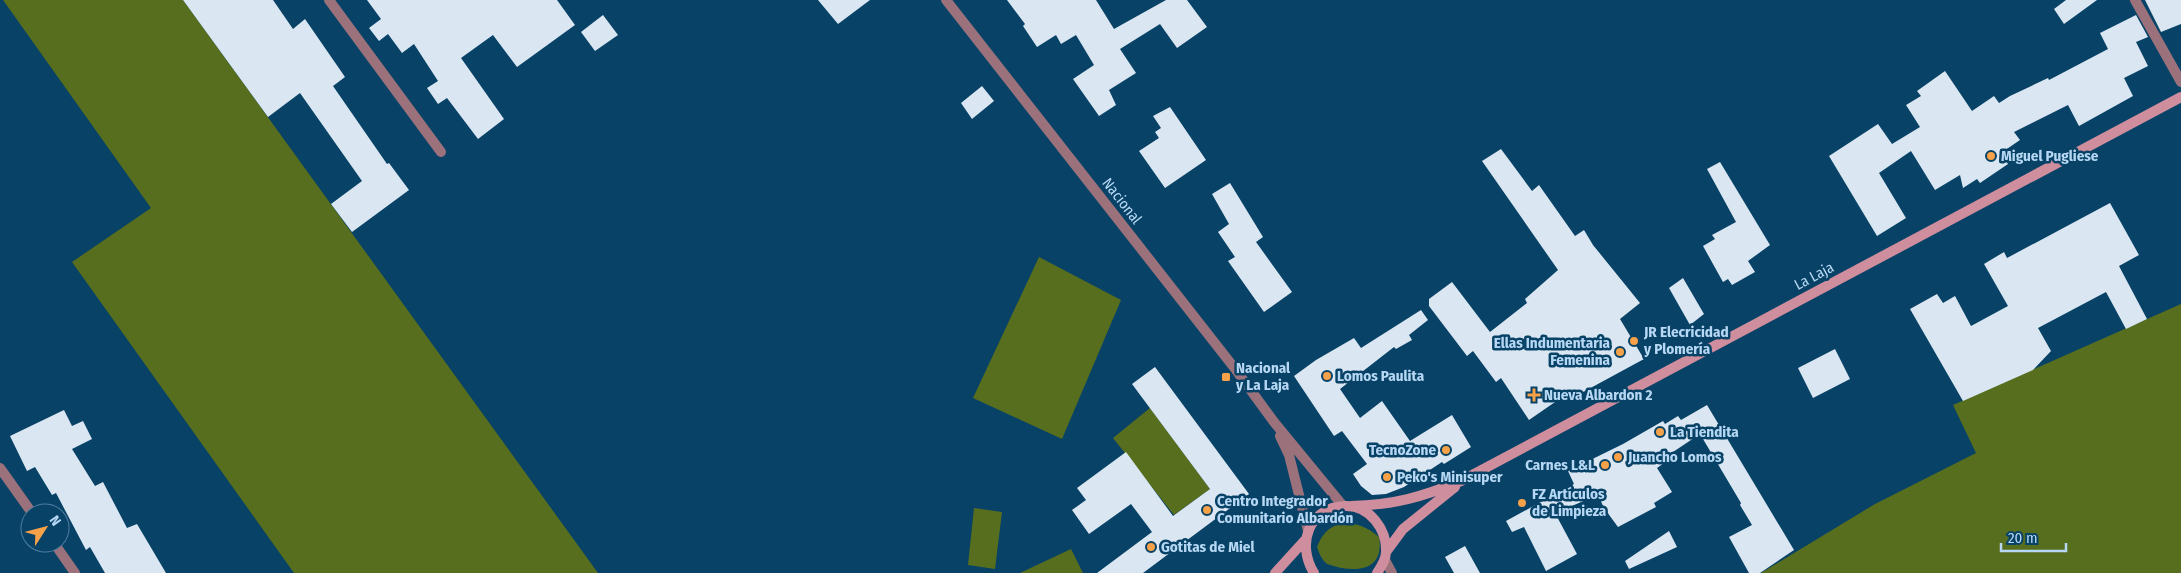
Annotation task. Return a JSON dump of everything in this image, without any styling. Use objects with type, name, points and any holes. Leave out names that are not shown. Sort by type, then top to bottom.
[{"type":"main road","name":"La Laja","points":[[1347,506],[1385,505],[1421,497],[1461,481],[2181,97]]},
{"type":"main road","name":"La Laja","points":[[1377,573],[1403,529],[1461,481]]},
{"type":"main road","points":[[1275,573],[1306,536],[1322,513],[1347,506],[1371,515],[1383,532],[1386,556]]},
{"type":"main road","points":[[1306,536],[1306,557],[1314,573]]},
{"type":"street","points":[[329,0],[441,152]]},
{"type":"street","name":"Nacional","points":[[946,0],[1236,370],[1274,422],[1347,506]]},
{"type":"street","points":[[2135,0],[2181,82]]},
{"type":"street","name":"Nacional","points":[[1274,422],[1289,455],[1306,536]]},
{"type":"street","points":[[0,468],[25,503]]},
{"type":"street","points":[[61,553],[75,573]]},
{"type":"street","points":[[1386,556],[1392,573]]},
{"type":"green space","points":[[3,0],[183,0],[598,573],[294,573],[72,262],[151,208]]},
{"type":"green space","points":[[1039,257],[1121,300],[1062,439],[973,398]]},
{"type":"green space","points":[[2181,304],[2181,573],[1761,573],[1875,504],[1976,453],[1953,405]]},
{"type":"green space","points":[[1150,408],[1210,489],[1174,515],[1113,438]]},
{"type":"green space","points":[[974,508],[1002,512],[995,569],[968,565]]},
{"type":"green space","points":[[1341,523],[1362,526],[1379,537],[1380,549],[1377,558],[1372,564],[1356,569],[1347,569],[1327,564],[1317,547],[1326,532]]},
{"type":"green space","points":[[1071,549],[1083,573],[1020,573]]},
{"type":"building","points":[[183,0],[273,0],[293,29],[305,19],[345,77],[333,86],[387,164],[389,163],[409,190],[352,232],[331,204],[362,181],[300,93],[268,117]]},
{"type":"building","points":[[367,0],[557,0],[575,25],[517,67],[493,35],[461,58],[504,119],[478,139],[447,98],[438,104],[427,88],[438,81],[414,44],[402,53],[388,34],[379,41],[369,28],[381,19]]},
{"type":"building","points":[[818,0],[870,0],[838,24]]},
{"type":"building","points":[[1007,0],[1096,0],[1114,29],[1166,0],[1187,0],[1207,27],[1177,48],[1160,24],[1120,49],[1136,73],[1109,90],[1116,105],[1099,116],[1073,79],[1094,65],[1076,35],[1061,44],[1056,35],[1037,47],[1023,26],[1025,24]]},
{"type":"building","points":[[2066,0],[2097,0],[2064,24],[2054,9]]},
{"type":"building","points":[[2145,0],[2181,0],[2181,24],[2161,32]]},
{"type":"building","points":[[603,15],[618,35],[595,51],[581,32]]},
{"type":"building","points":[[2136,15],[2148,37],[2136,42],[2148,66],[2124,78],[2133,96],[2079,126],[2068,105],[2014,132],[2020,140],[2001,153],[2008,164],[1980,183],[1977,179],[1963,188],[1960,175],[1935,190],[1911,151],[1879,173],[1906,218],[1877,236],[1829,156],[1878,124],[1892,144],[1920,127],[1906,105],[1921,96],[1917,91],[1945,71],[1972,111],[1994,96],[1999,103],[2048,78],[2049,80],[2108,49],[2100,33]]},
{"type":"building","points":[[982,86],[994,101],[972,119],[961,103]]},
{"type":"building","points":[[1170,107],[1206,160],[1165,188],[1139,151],[1159,138],[1155,132],[1161,128],[1153,116]]},
{"type":"building","points":[[1501,149],[1532,191],[1539,185],[1575,236],[1584,230],[1593,245],[1640,303],[1620,319],[1644,359],[1574,397],[1571,391],[1529,420],[1501,378],[1496,382],[1473,351],[1467,356],[1429,306],[1429,299],[1452,282],[1490,332],[1527,303],[1525,299],[1558,270],[1482,161]]},
{"type":"building","points":[[1720,162],[1770,245],[1748,261],[1755,272],[1732,285],[1728,279],[1723,282],[1703,246],[1715,239],[1712,235],[1736,222],[1707,169]]},
{"type":"building","points":[[1230,183],[1263,237],[1256,242],[1292,292],[1264,312],[1228,261],[1235,257],[1218,232],[1229,224],[1212,194]]},
{"type":"building","points":[[2110,203],[2139,255],[2119,266],[2147,319],[2126,329],[2106,292],[2038,328],[2051,351],[2033,370],[1963,401],[1910,309],[1937,294],[1943,303],[1955,296],[1971,326],[2008,306],[1984,264],[2004,252],[2007,258]]},
{"type":"building","points":[[1683,278],[1704,314],[1690,325],[1669,288]]},
{"type":"building","points":[[1421,310],[1428,320],[1409,335],[1412,340],[1396,349],[1394,347],[1340,389],[1360,418],[1382,401],[1410,441],[1452,415],[1471,447],[1444,464],[1442,462],[1404,487],[1386,494],[1372,495],[1361,486],[1353,474],[1367,464],[1342,431],[1334,436],[1294,376],[1316,360],[1354,338],[1361,348]]},
{"type":"building","points":[[1835,349],[1850,379],[1813,398],[1798,368]]},
{"type":"building","points":[[1155,367],[1249,494],[1143,573],[1097,573],[1152,532],[1131,504],[1089,534],[1072,510],[1086,500],[1077,488],[1126,452],[1173,516],[1210,489],[1132,384]]},
{"type":"building","points":[[1707,405],[1794,550],[1760,573],[1749,573],[1729,537],[1752,525],[1700,434],[1661,460],[1664,463],[1657,468],[1672,492],[1654,503],[1656,507],[1618,527],[1604,508],[1598,495],[1555,513],[1577,554],[1546,571],[1524,527],[1512,532],[1506,521],[1574,484],[1568,471],[1623,444],[1663,421],[1665,424],[1678,416],[1681,420]]},
{"type":"building","points":[[64,410],[72,426],[83,421],[92,439],[72,449],[95,486],[103,482],[127,528],[137,524],[166,573],[105,573],[90,547],[86,550],[70,520],[70,503],[61,503],[56,493],[52,495],[35,467],[27,471],[10,436]]},
{"type":"building","points":[[1669,531],[1677,547],[1629,569],[1625,561]]},
{"type":"building","points":[[1465,546],[1480,573],[1454,573],[1445,557]]},
{"type":"place","name":"Miguel Pugliese","points":[[1991,156]]},
{"type":"place","name":"JR Elecricidad y Plomería","points":[[1634,341]]},
{"type":"place","name":"Ellas Indumentaria Femenina","points":[[1620,352]]},
{"type":"place","name":"Lomos Paulita","points":[[1327,376]]},
{"type":"place","name":"Nacional y La Laja","points":[[1226,377]]},
{"type":"place","name":"Nueva Albardon 2","points":[[1534,395]]},
{"type":"place","name":"La Tiendita","points":[[1660,432]]},
{"type":"place","name":"TecnoZone","points":[[1446,450]]},
{"type":"place","name":"Juancho Lomos","points":[[1618,457]]},
{"type":"place","name":"Carnes L&L","points":[[1605,465]]},
{"type":"place","name":"Peko's Minisuper","points":[[1387,477]]},
{"type":"place","name":"FZ Artículos de Limpieza","points":[[1522,503]]},
{"type":"place","name":"Centro Integrador Comunitario Albardón","points":[[1207,510]]},
{"type":"place","name":"Gotitas de Miel","points":[[1151,547]]}]
